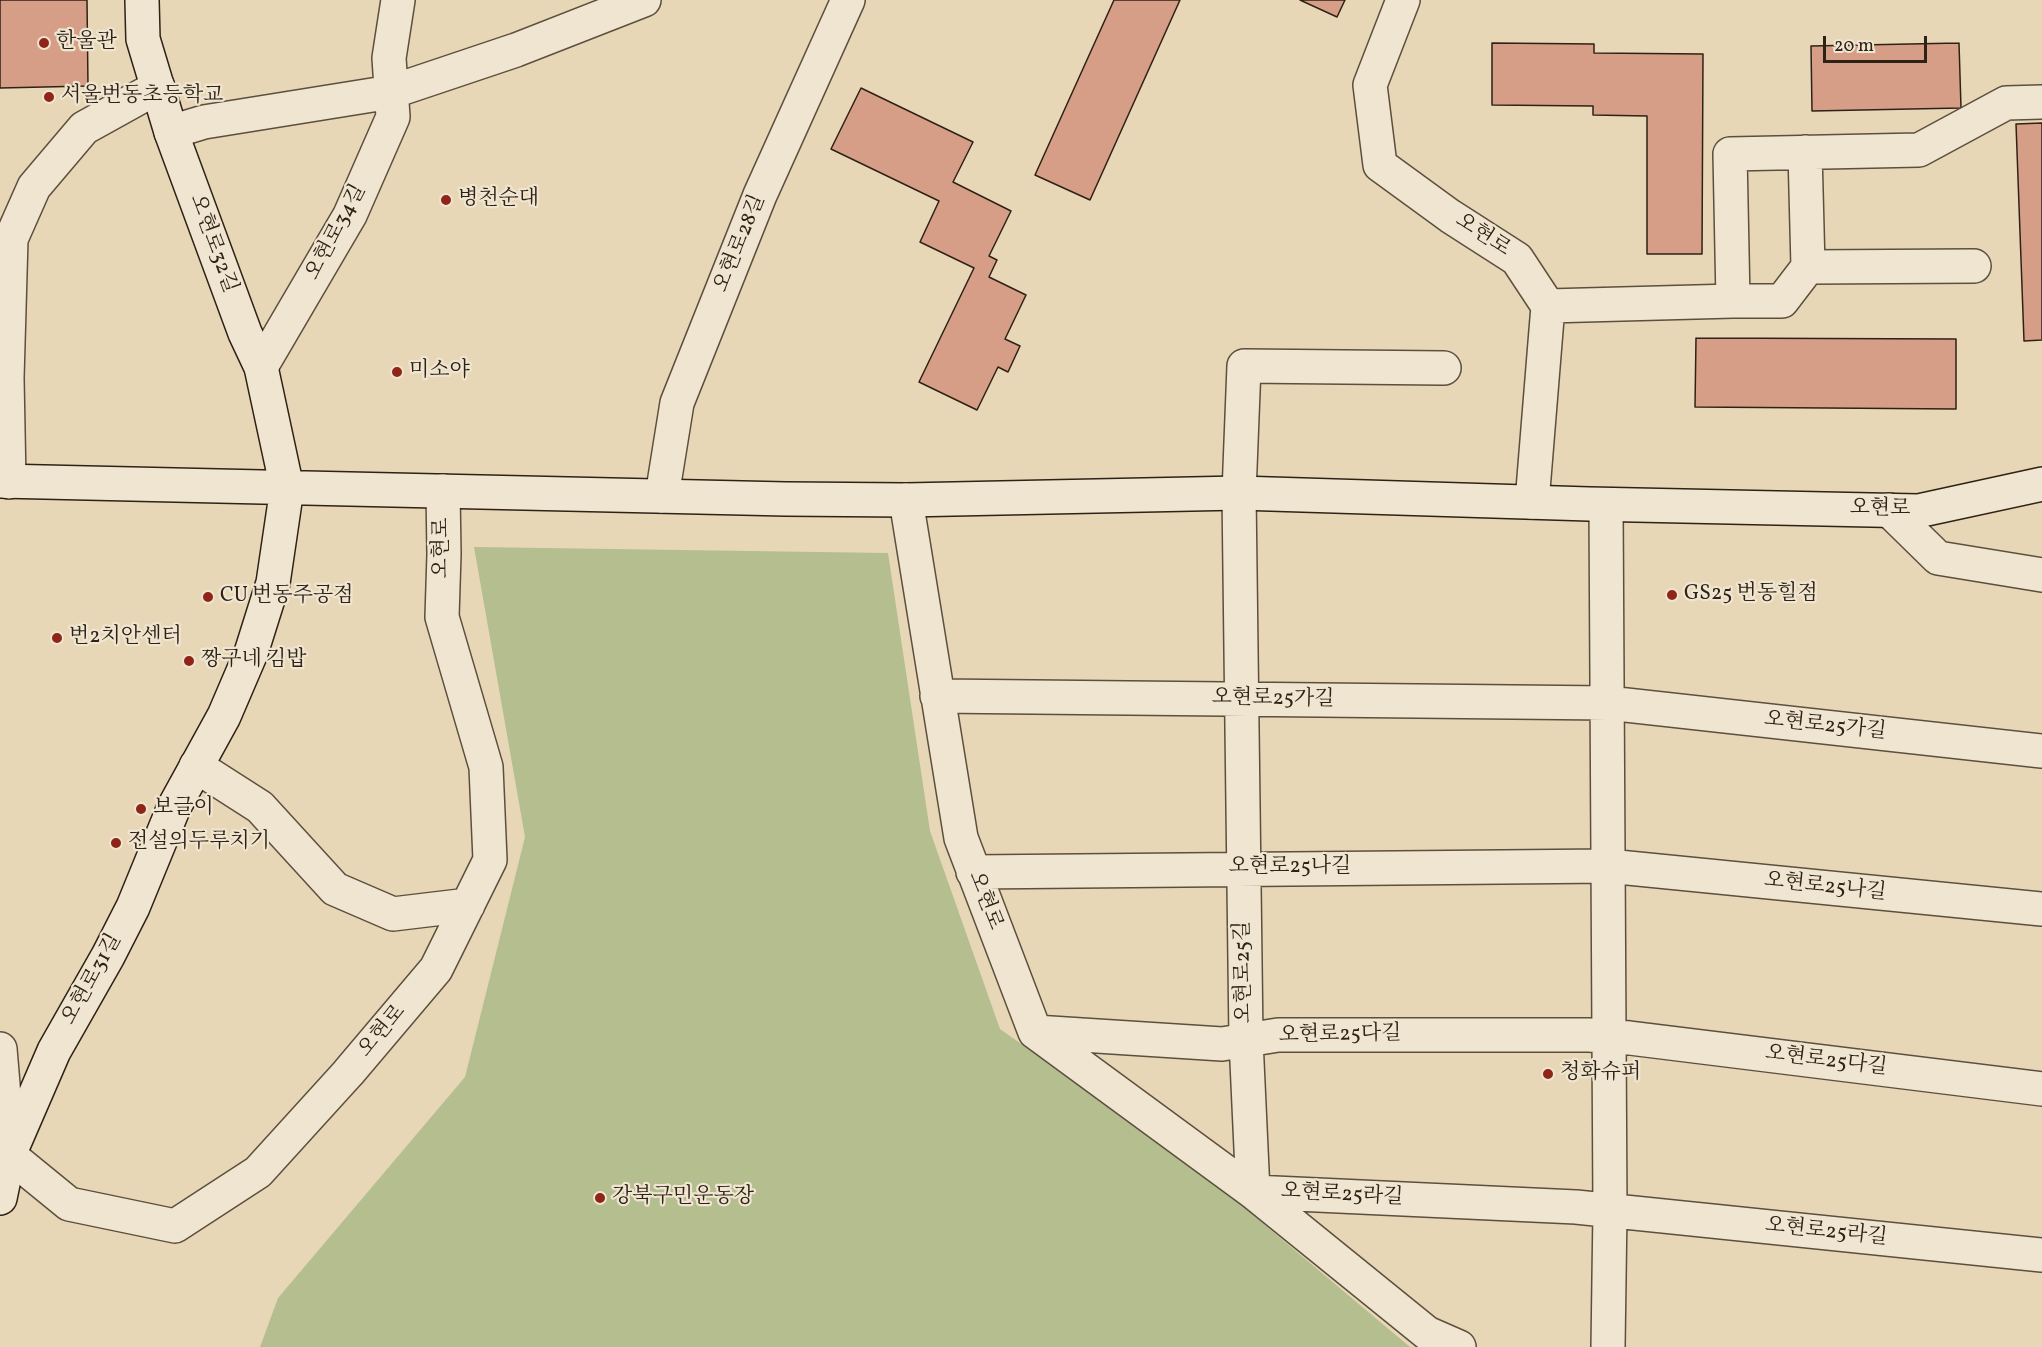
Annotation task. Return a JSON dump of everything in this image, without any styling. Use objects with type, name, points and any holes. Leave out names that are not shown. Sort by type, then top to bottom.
[{"type":"street","name":"오현로32길","points":[[142,0],[143,39],[171,132],[244,333],[261,367],[287,488]]},
{"type":"street","name":"오현로34길","points":[[261,367],[350,215],[393,117],[389,58],[398,0]]},
{"type":"street","points":[[171,132],[204,122],[391,92],[516,50],[644,0]]},
{"type":"street","name":"오현로28길","points":[[662,496],[677,403],[760,195],[849,0]]},
{"type":"street","name":"오현로","points":[[1403,0],[1370,85],[1380,165],[1450,216],[1517,259],[1548,306]]},
{"type":"street","points":[[5,482],[11,238],[34,187],[84,128],[158,87]]},
{"type":"street","points":[[1733,301],[1730,154],[1919,150],[2006,103],[2042,102]]},
{"type":"street","points":[[1532,502],[1548,306],[1782,301],[1808,267],[1805,152]]},
{"type":"street","points":[[1808,267],[1974,266]]},
{"type":"street","points":[[1239,493],[1244,366],[1444,368]]},
{"type":"street","name":"오현로","points":[[5,482],[906,500],[1239,493],[1606,505],[1918,511],[2042,484]]},
{"type":"street","name":"오현로31길","points":[[0,1198],[9,1155],[54,1050],[108,956],[133,907],[174,807],[224,716],[251,653],[273,583],[287,488]]},
{"type":"street","name":"오현로","points":[[9,1155],[69,1204],[175,1226],[258,1172],[348,1073],[436,969],[490,860],[486,767],[442,616],[443,491]]},
{"type":"street","name":"오현로25길","points":[[1239,493],[1246,1040],[1253,1192]]},
{"type":"street","name":"오현로","points":[[906,500],[961,838],[1035,1032]]},
{"type":"street","points":[[1606,505],[1610,1210],[1608,1347]]},
{"type":"street","points":[[1888,510],[1938,558],[2042,575]]},
{"type":"street","name":"오현로25가길","points":[[937,696],[1608,703],[2042,751]]},
{"type":"street","points":[[196,766],[260,807],[335,889],[393,914],[468,905]]},
{"type":"street","name":"오현로25나길","points":[[973,872],[1608,866],[2042,909]]},
{"type":"street","points":[[1035,1032],[1253,1192],[1427,1333],[1459,1347]]},
{"type":"street","name":"오현로25다길","points":[[1035,1032],[1222,1044],[1278,1035],[1609,1036],[2042,1089]]},
{"type":"street","points":[[0,1049],[9,1155]]},
{"type":"street","name":"오현로25라길","points":[[1253,1192],[1576,1207],[2042,1255]]},
{"type":"green space","points":[[474,547],[888,553],[930,831],[1000,1029],[1197,1168],[1410,1347],[260,1347],[278,1298],[465,1077],[525,837]]},
{"type":"building","name":"한울관","points":[[0,0],[87,0],[88,86],[0,88]]},
{"type":"building","points":[[1114,0],[1180,0],[1090,200],[1035,175]]},
{"type":"building","points":[[1300,0],[1345,0],[1337,17]]},
{"type":"building","points":[[1492,43],[1594,44],[1594,53],[1703,54],[1702,254],[1647,254],[1647,116],[1593,115],[1593,106],[1492,105]]},
{"type":"building","points":[[1959,43],[1961,108],[1812,111],[1811,46]]},
{"type":"building","points":[[861,88],[973,142],[953,182],[1011,211],[989,256],[997,260],[989,277],[1026,295],[1005,339],[1020,346],[1008,372],[998,367],[977,410],[919,382],[974,268],[920,242],[939,201],[831,149]]},
{"type":"building","points":[[2042,123],[2042,340],[2024,341],[2016,124]]},
{"type":"building","points":[[1696,338],[1956,339],[1956,409],[1695,407]]},
{"type":"place","name":"한울관","points":[[44,43]]},
{"type":"place","name":"서울번동초등학교","points":[[49,97]]},
{"type":"place","name":"병천순대","points":[[446,200]]},
{"type":"place","name":"미소야","points":[[397,372]]},
{"type":"place","name":"GS25 번동힐점","points":[[1672,595]]},
{"type":"place","name":"CU 번동주공점","points":[[208,597]]},
{"type":"place","name":"번2치안센터","points":[[57,638]]},
{"type":"place","name":"짱구네 김밥","points":[[189,661]]},
{"type":"place","name":"보글이","points":[[141,809]]},
{"type":"place","name":"전설의두루치기","points":[[116,843]]},
{"type":"place","name":"청화슈퍼","points":[[1548,1074]]},
{"type":"place","name":"강북구민운동장","points":[[600,1198]]}]
